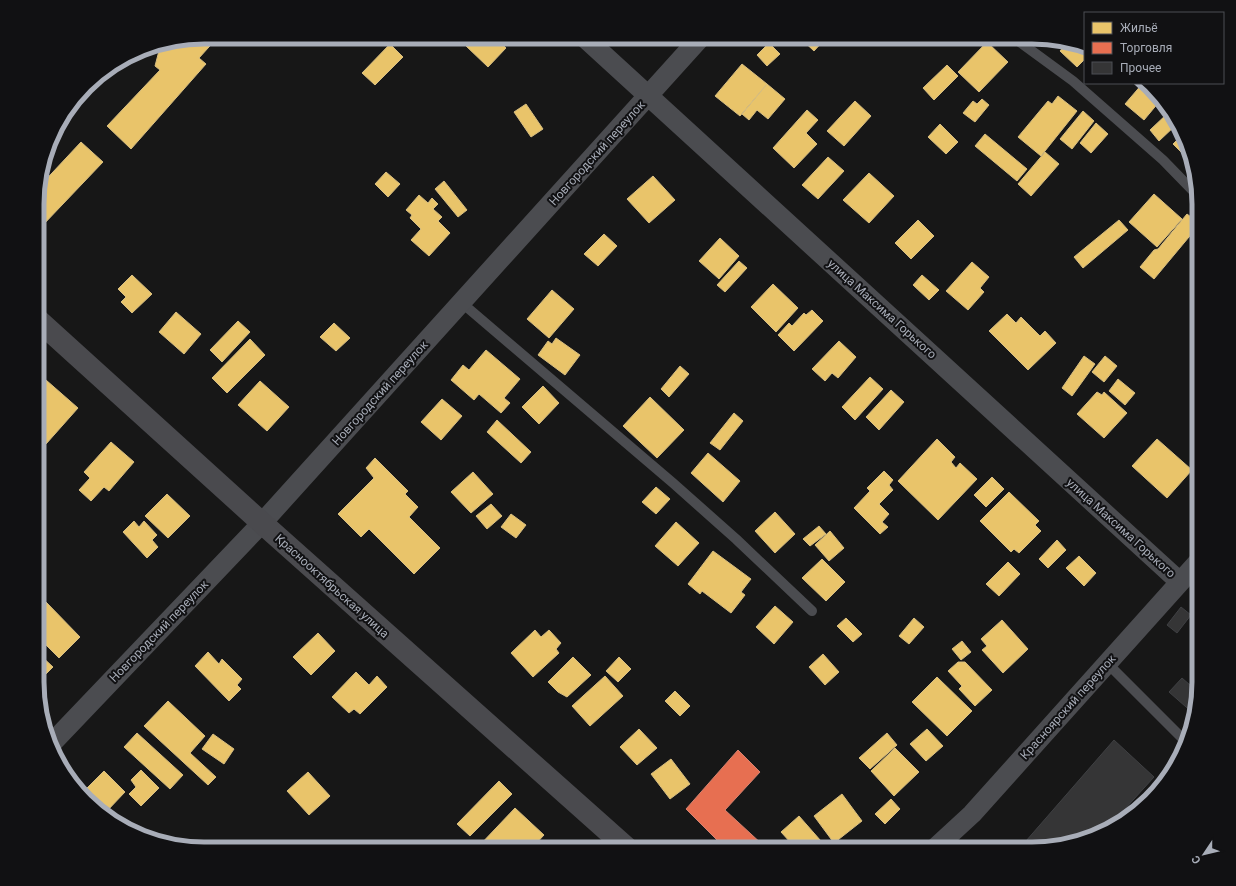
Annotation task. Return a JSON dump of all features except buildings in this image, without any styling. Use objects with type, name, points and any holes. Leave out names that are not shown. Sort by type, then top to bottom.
[{"type":"main road","name":"Краснооктябрьская улица","points":[[44,325],[262,524],[620,842]]},
{"type":"street","name":"улица Максима Горького","points":[[592,44],[1180,582]]},
{"type":"street","name":"Новгородский переулок","points":[[55,740],[262,524],[695,44]]},
{"type":"street","name":"Красноярский переулок","points":[[942,842],[972,814],[1192,569]]},
{"type":"lane","points":[[1022,44],[1078,86],[1163,160],[1192,189]]},
{"type":"lane","points":[[462,303],[685,494],[736,539],[812,611]]},
{"type":"lane","points":[[1107,664],[1182,738]]}]
